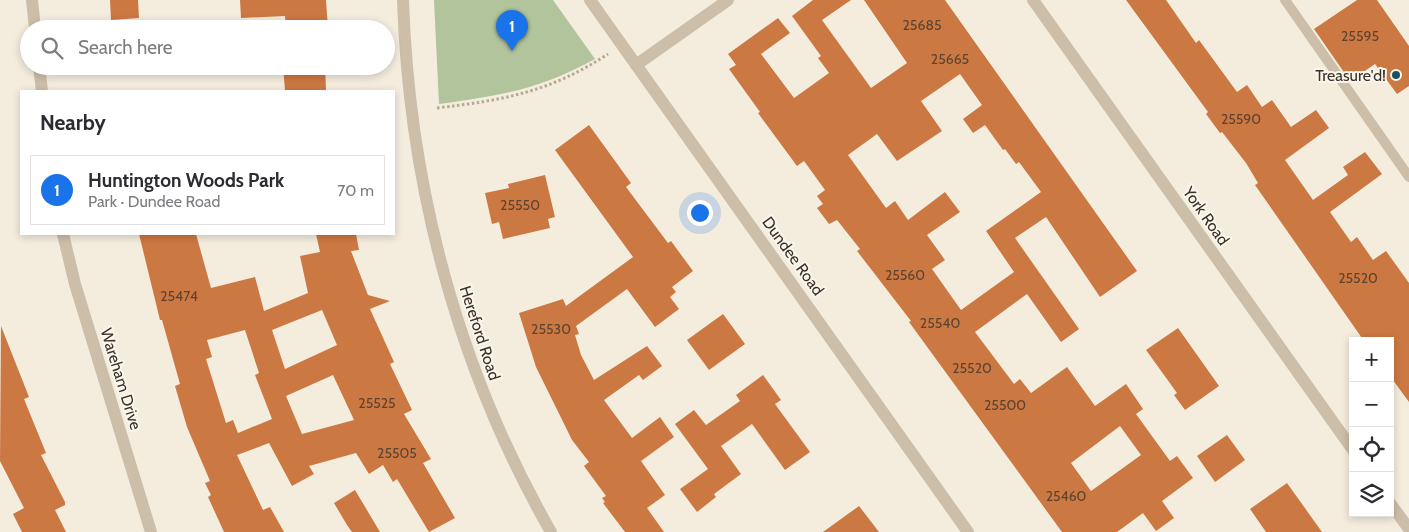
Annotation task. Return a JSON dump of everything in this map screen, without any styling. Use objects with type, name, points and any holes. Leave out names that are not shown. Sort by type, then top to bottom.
[{"type":"street","points":[[32,0],[34,20]]},
{"type":"street","name":"Hereford Road","points":[[403,0],[414,132],[446,283],[464,340],[496,428],[522,481],[551,532]]},
{"type":"street","name":"Dundee Road","points":[[590,0],[968,532]]},
{"type":"street","points":[[636,65],[728,0]]},
{"type":"street","name":"York Road","points":[[1033,0],[1349,444]]},
{"type":"street","points":[[40,75],[42,90]]},
{"type":"street","name":"Wareham Drive","points":[[63,235],[77,292],[152,532]]},
{"type":"street","points":[[1394,509],[1409,530]]},
{"type":"lane","points":[[1285,0],[1409,177]]},
{"type":"path","points":[[437,108],[494,101],[531,92],[564,80],[610,52]]},
{"type":"green space","points":[[434,0],[553,0],[595,59],[556,78],[519,90],[439,104]]},
{"type":"building","points":[[110,0],[138,0],[139,18],[111,20]]},
{"type":"building","points":[[240,0],[326,0],[327,20],[285,20],[285,16],[241,18]]},
{"type":"building","points":[[813,0],[851,0],[822,20],[871,88],[907,63],[864,0],[945,0],[1137,271],[1100,297],[1046,217],[1015,238],[1079,329],[1061,342],[1027,294],[975,332],[1014,384],[1020,379],[1031,393],[1067,367],[1095,406],[1126,384],[1143,409],[1136,414],[1170,461],[1177,456],[1193,478],[1162,501],[1174,518],[1156,531],[1143,513],[1117,532],[1062,532],[909,322],[911,321],[857,251],[860,249],[837,220],[829,224],[817,208],[823,204],[817,196],[825,190],[804,161],[797,166],[758,113],[760,112],[729,69],[736,65],[728,54],[778,18],[790,33],[761,54],[794,98],[829,73],[818,58],[821,56],[792,16]],"holes":[[[960,74],[982,105],[963,119],[973,133],[985,125],[1003,150],[1005,149],[1016,164],[1019,162],[1041,192],[986,231],[1014,272],[961,310],[932,269],[945,260],[927,235],[960,212],[945,192],[908,220],[895,201],[886,208],[848,155],[877,134],[897,161],[942,131],[921,101]],[[1120,426],[1141,455],[1091,491],[1071,463]]]},
{"type":"building","points":[[1126,0],[1166,0],[1196,43],[1199,40],[1237,92],[1247,85],[1262,107],[1272,100],[1291,127],[1316,110],[1329,128],[1285,160],[1313,200],[1348,175],[1343,167],[1365,152],[1382,174],[1330,212],[1351,242],[1357,237],[1373,260],[1386,251],[1409,283],[1409,402],[1394,381],[1394,337],[1361,337],[1255,185],[1258,183],[1246,163],[1206,114],[1208,112]]},
{"type":"building","points":[[1357,0],[1377,0],[1409,46],[1409,86],[1397,94],[1375,64],[1350,81],[1314,29]]},
{"type":"building","points":[[284,75],[325,75],[326,90],[285,90]]},
{"type":"building","points":[[589,125],[631,183],[626,187],[668,243],[671,241],[693,271],[672,287],[676,292],[670,297],[679,309],[655,327],[627,289],[576,326],[579,334],[575,335],[581,355],[594,380],[647,346],[662,366],[643,380],[639,375],[604,400],[632,438],[660,417],[674,437],[641,461],[665,495],[647,508],[664,532],[625,532],[603,503],[605,502],[602,498],[606,496],[584,466],[589,462],[572,440],[536,367],[519,313],[563,299],[566,306],[633,257],[555,150]]},
{"type":"building","points":[[545,175],[555,217],[548,219],[550,228],[503,239],[499,222],[492,224],[485,193],[509,188],[508,184]]},
{"type":"building","points":[[139,235],[196,235],[211,288],[255,277],[264,311],[308,293],[300,256],[320,252],[316,235],[356,235],[359,250],[351,251],[368,295],[390,301],[370,309],[394,362],[390,364],[412,410],[404,414],[431,459],[423,463],[455,518],[429,532],[397,479],[393,482],[383,465],[369,474],[356,453],[309,466],[314,474],[292,486],[269,443],[237,455],[263,510],[270,507],[284,532],[224,532],[208,497],[211,495],[205,483],[210,481],[187,427],[175,386],[180,384],[162,320],[160,320]],"holes":[[[322,310],[337,345],[285,369],[272,330]],[[245,330],[259,373],[255,375],[272,419],[238,433],[233,420],[226,423],[206,359],[212,357],[207,340]],[[333,375],[354,420],[302,434],[286,396]]]},
{"type":"building","points":[[723,314],[745,344],[709,370],[687,340]]},
{"type":"building","points":[[1,326],[29,397],[24,399],[46,453],[41,455],[65,502],[65,505],[55,510],[66,532],[22,532],[13,514],[24,508],[0,461]]},
{"type":"building","points":[[1178,328],[1219,386],[1185,410],[1174,395],[1177,393],[1146,350]]},
{"type":"building","points":[[763,375],[781,400],[775,404],[810,452],[785,470],[752,424],[721,446],[741,474],[714,494],[716,497],[697,512],[680,489],[708,469],[675,424],[694,410],[706,425],[740,401],[736,395]]},
{"type":"building","points":[[1227,435],[1245,460],[1215,482],[1197,456]]},
{"type":"building","points":[[1287,483],[1322,532],[1266,532],[1250,509]]},
{"type":"building","points":[[355,490],[380,532],[352,532],[347,525],[334,503]]},
{"type":"building","points":[[859,506],[879,532],[823,532]]},
{"type":"place","name":"Huntington Woods Park","points":[[512,51]]},
{"type":"place","name":"Treasure'd!","points":[[1396,75]]}]
